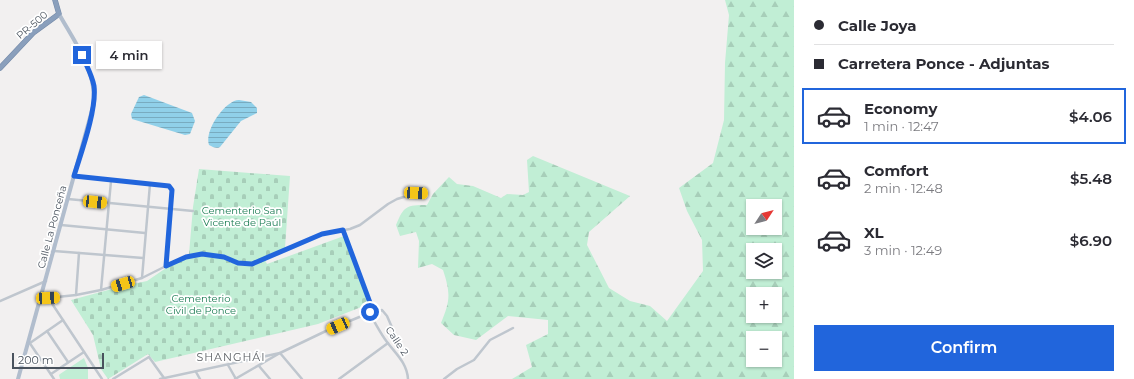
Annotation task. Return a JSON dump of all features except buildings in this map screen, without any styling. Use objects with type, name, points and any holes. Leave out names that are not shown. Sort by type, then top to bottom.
[{"type":"highway","points":[[55,0],[59,14]]},
{"type":"highway","name":"PR-500","points":[[0,68],[33,33],[59,14]]},
{"type":"main road","name":"Calle La Ponceña","points":[[18,379],[30,342],[94,103],[92,79],[82,55],[59,14]]},
{"type":"street","points":[[74,176],[169,186],[172,190],[166,266]]},
{"type":"street","points":[[101,290],[111,180]]},
{"type":"street","points":[[142,278],[150,184]]},
{"type":"street","points":[[42,297],[76,296],[101,290],[142,278],[186,257],[202,254],[224,257],[238,263],[252,264],[322,234],[350,229],[363,224],[388,204],[397,199],[416,193],[426,194]]},
{"type":"street","points":[[68,199],[108,204],[193,210]]},
{"type":"street","points":[[61,225],[145,233]]},
{"type":"street","points":[[343,230],[372,308],[369,312]]},
{"type":"street","points":[[54,250],[143,258]]},
{"type":"street","points":[[76,296],[80,253]]},
{"type":"street","points":[[0,301],[46,280]]},
{"type":"street","points":[[48,298],[102,379]]},
{"type":"street","points":[[228,365],[236,379],[280,353],[369,312],[377,312],[382,310],[387,316],[394,332]]},
{"type":"street","name":"Calle 2","points":[[369,312],[388,343],[399,356],[407,371],[408,379]]},
{"type":"street","points":[[54,379],[30,342],[63,320]]},
{"type":"street","points":[[444,379],[457,369],[474,360],[490,340],[513,328]]},
{"type":"street","points":[[47,331],[68,362]]},
{"type":"street","points":[[339,379],[388,343]]},
{"type":"street","points":[[51,374],[84,352]]},
{"type":"street","points":[[160,379],[280,353]]},
{"type":"street","points":[[280,353],[302,379]]},
{"type":"street","points":[[113,379],[148,357],[167,378]]},
{"type":"street","points":[[259,366],[270,379]]},
{"type":"street","points":[[196,372],[200,379]]},
{"type":"green space","points":[[725,0],[794,0],[794,379],[512,379],[532,367],[526,345],[548,334],[548,320],[508,316],[476,340],[454,335],[441,323],[448,303],[447,285],[443,270],[432,264],[418,268],[419,241],[416,232],[400,236],[396,225],[401,214],[410,206],[427,205],[433,194],[449,177],[457,184],[473,186],[501,198],[507,194],[523,195],[529,192],[527,160],[533,156],[630,196],[589,232],[587,245],[609,288],[630,301],[650,306],[667,321],[703,271],[702,240],[687,211],[679,188],[713,163],[724,120],[725,63],[729,15]]},
{"type":"green space","name":"Cementerio San Vicente de Paúl","points":[[199,169],[290,176],[285,248],[250,263],[239,262],[226,255],[202,253],[189,254],[193,207]]},
{"type":"green space","name":"Cementerio Civil de Ponce","points":[[344,236],[369,304],[318,324],[155,362],[148,354],[108,379],[101,369],[93,335],[71,300],[147,281],[166,268],[186,259],[199,256],[221,258],[238,265],[245,266],[251,266],[265,260],[267,264]]},
{"type":"green space","points":[[84,358],[88,368],[88,379],[60,379],[60,374]]},
{"type":"water","points":[[144,95],[192,113],[195,121],[190,134],[185,135],[132,119],[131,114],[139,97]]},
{"type":"water","points":[[239,100],[251,102],[257,108],[257,113],[241,121],[220,147],[216,148],[209,145],[208,139],[210,132],[217,117],[233,101]]},
{"type":"district","name":"SHANGHÁI","points":[[231,357]]},
{"type":"route","points":[[82,55],[94,86],[94,103],[74,176],[169,186],[172,190],[166,266],[186,257],[202,254],[224,257],[238,263],[252,264],[322,234],[343,230],[372,308],[370,312]]}]
